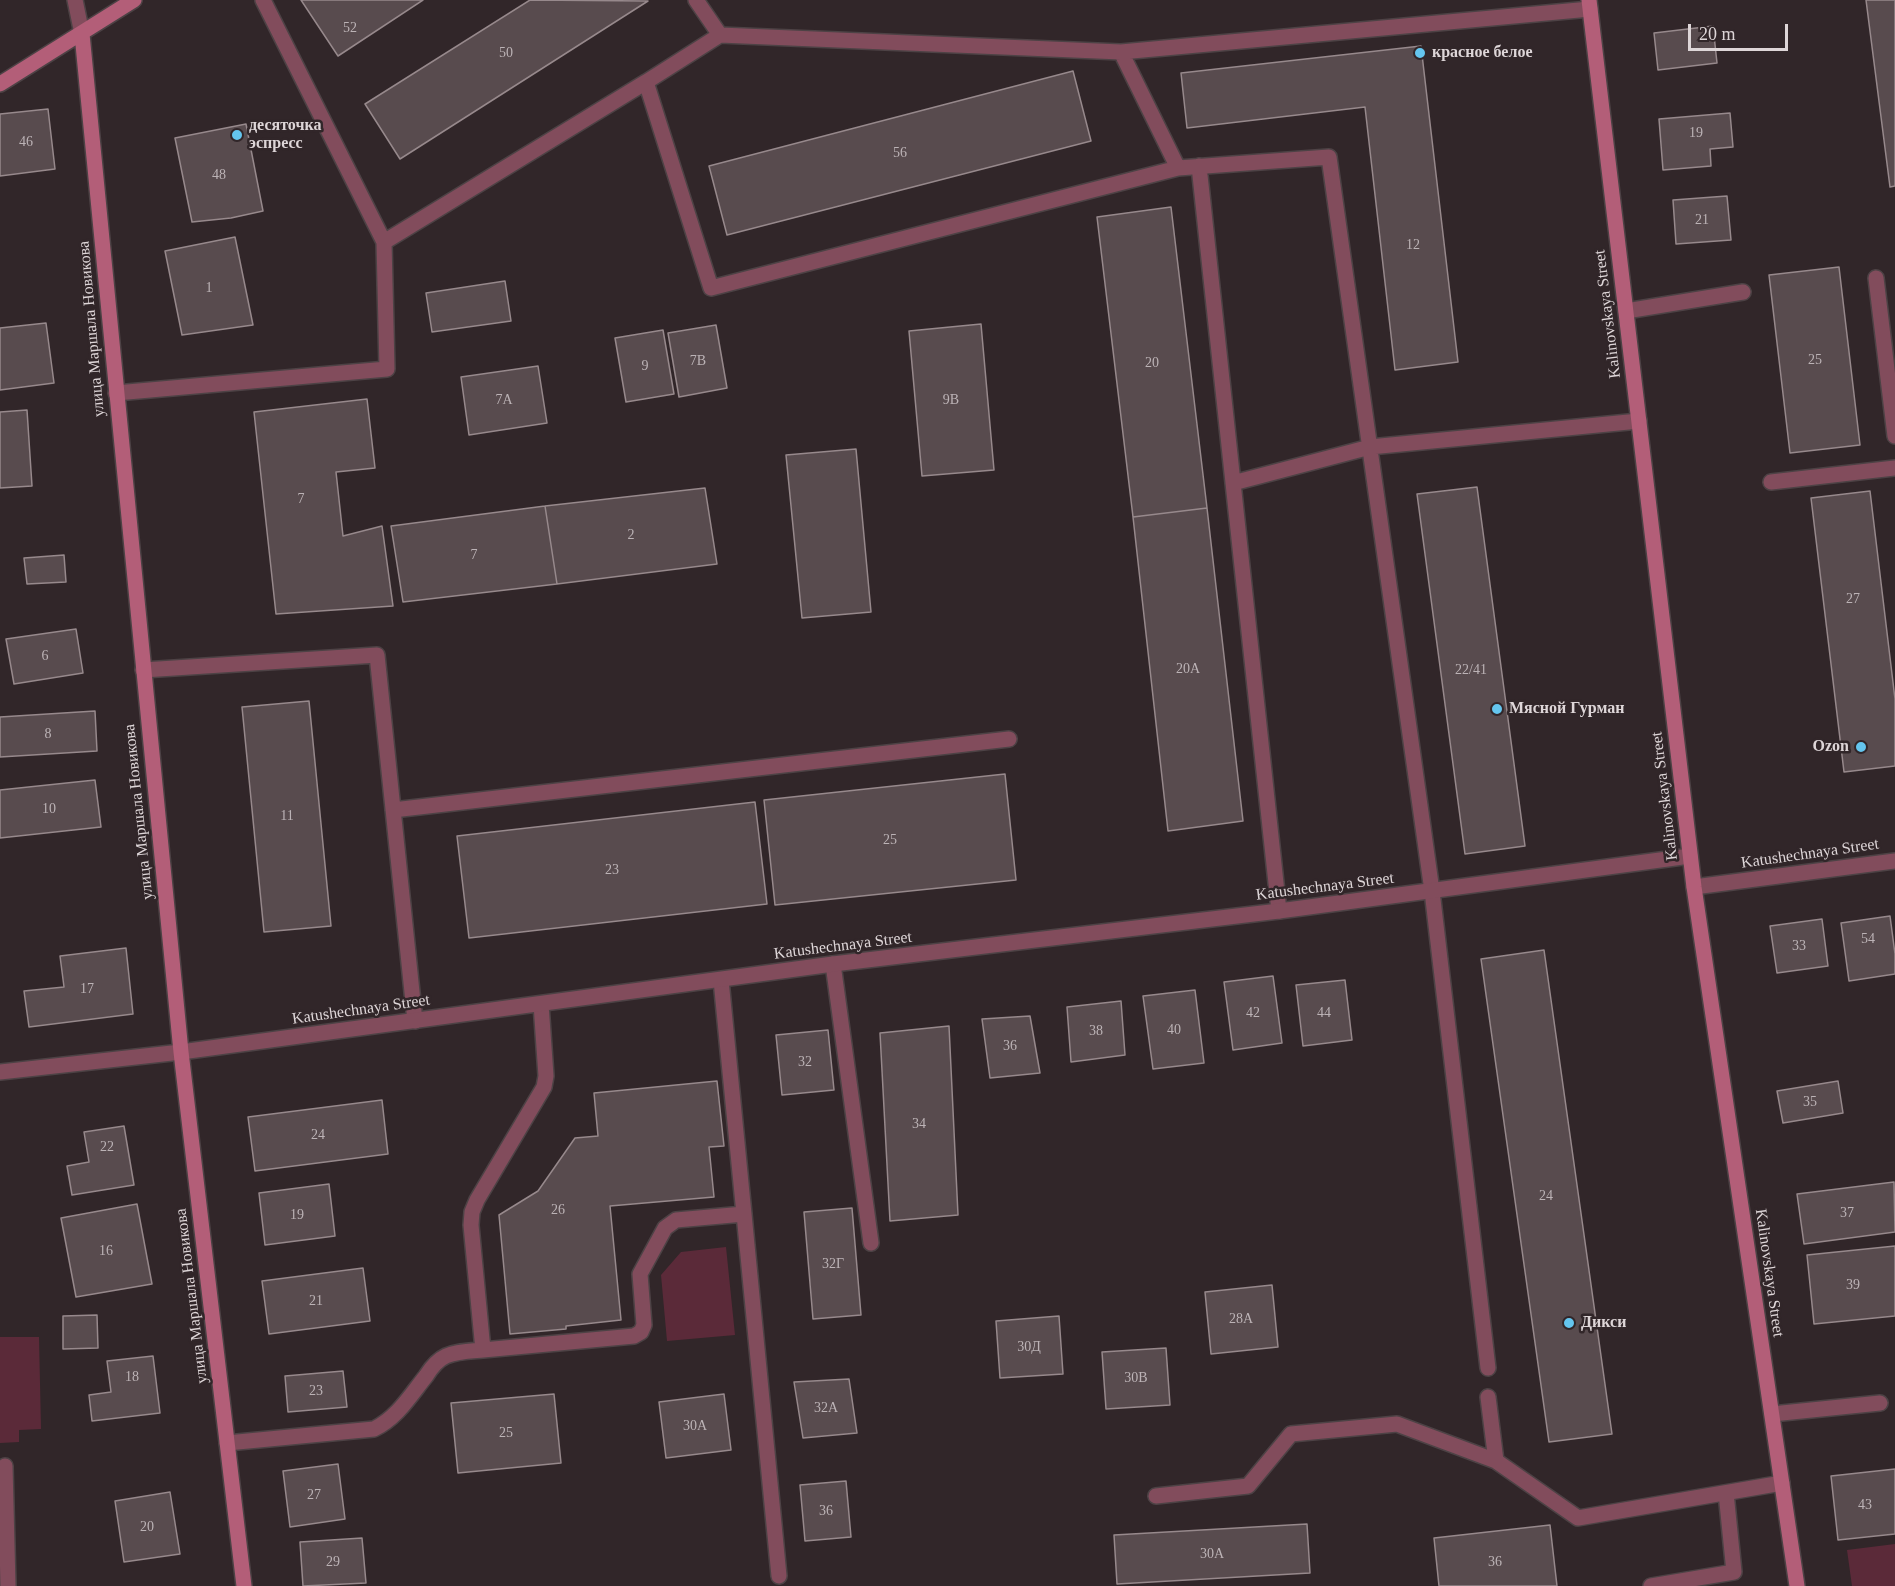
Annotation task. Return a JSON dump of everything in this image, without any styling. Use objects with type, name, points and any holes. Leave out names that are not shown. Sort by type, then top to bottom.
[{"type":"main road","points":[[0,84],[134,0]]},
{"type":"main road","name":"Kalinovskaya Street","points":[[1589,4],[1694,887],[1797,1586]]},
{"type":"main road","name":"улица Маршала Новикова","points":[[82,34],[181,1052],[244,1586]]},
{"type":"street","points":[[75,0],[82,34]]},
{"type":"street","points":[[116,393],[387,369],[384,242],[262,0]]},
{"type":"street","points":[[696,0],[720,35]]},
{"type":"street","points":[[384,242],[720,35],[1121,52],[1589,4]]},
{"type":"street","points":[[1121,52],[1178,168]]},
{"type":"street","points":[[646,82],[711,288],[1178,168],[1329,157],[1432,891],[1488,1368]]},
{"type":"street","points":[[1199,166],[1279,911]]},
{"type":"street","points":[[1876,278],[1895,436]]},
{"type":"street","points":[[1626,311],[1743,292]]},
{"type":"street","points":[[1233,483],[1370,447],[1639,421]]},
{"type":"street","points":[[1771,482],[1895,468]]},
{"type":"street","points":[[143,670],[376,655],[416,1021]]},
{"type":"street","points":[[393,810],[1009,739]]},
{"type":"street","name":"Katushechnaya Street","points":[[0,1072],[181,1052],[833,964],[1279,911],[1690,856]]},
{"type":"street","name":"Katushechnaya Street","points":[[1694,887],[1895,861]]},
{"type":"street","points":[[833,964],[872,1243]]},
{"type":"street","points":[[721,980],[779,1576]]},
{"type":"street","points":[[483,1350],[471,1212],[544,1087],[546,1076],[541,1004]]},
{"type":"street","points":[[227,1443],[374,1430],[387,1423],[397,1413],[435,1364],[443,1357],[455,1353],[634,1336],[641,1332],[644,1325],[640,1274],[665,1228],[676,1220],[744,1214]]},
{"type":"street","points":[[1488,1397],[1496,1461]]},
{"type":"street","points":[[1772,1414],[1880,1403]]},
{"type":"street","points":[[1156,1496],[1248,1486],[1291,1434],[1397,1424],[1496,1461],[1578,1518],[1782,1483]]},
{"type":"street","points":[[5,1466],[8,1586]]},
{"type":"street","points":[[1651,1586],[1734,1572],[1726,1493]]},
{"type":"shaded area","points":[[726,1247],[735,1335],[667,1341],[661,1275],[681,1252]]},
{"type":"shaded area","points":[[0,1337],[39,1337],[41,1429],[19,1430],[19,1442],[0,1443]]},
{"type":"shaded area","points":[[1895,1544],[1895,1586],[1852,1586],[1847,1550]]},
{"type":"building","points":[[301,0],[423,0],[338,56]]},
{"type":"building","points":[[530,0],[648,1],[400,159],[365,104]]},
{"type":"building","points":[[1866,0],[1895,0],[1895,186],[1890,187]]},
{"type":"building","points":[[1713,26],[1717,63],[1658,70],[1654,33]]},
{"type":"building","points":[[1421,46],[1458,362],[1395,370],[1365,107],[1187,128],[1181,73]]},
{"type":"building","points":[[1073,71],[1091,141],[727,235],[709,166]]},
{"type":"building","points":[[48,109],[55,169],[0,176],[0,114]]},
{"type":"building","points":[[1730,113],[1733,147],[1710,149],[1711,166],[1663,170],[1659,119]]},
{"type":"building","points":[[246,124],[263,211],[231,218],[192,222],[175,138]]},
{"type":"building","points":[[1727,196],[1731,240],[1676,244],[1673,200]]},
{"type":"building","points":[[1171,207],[1207,508],[1133,517],[1097,217]]},
{"type":"building","points":[[235,237],[253,325],[182,335],[165,251]]},
{"type":"building","points":[[1839,267],[1860,445],[1790,453],[1769,275]]},
{"type":"building","points":[[505,281],[511,321],[432,332],[426,293]]},
{"type":"building","points":[[46,323],[54,383],[0,390],[0,328]]},
{"type":"building","points":[[981,324],[994,470],[922,476],[909,331]]},
{"type":"building","points":[[716,325],[727,388],[679,397],[668,333]]},
{"type":"building","points":[[663,330],[674,394],[626,402],[615,338]]},
{"type":"building","points":[[538,366],[547,423],[469,435],[461,377]]},
{"type":"building","points":[[367,399],[375,468],[336,472],[343,536],[382,526],[393,606],[276,614],[254,412]]},
{"type":"building","points":[[27,410],[32,486],[0,488],[0,412]]},
{"type":"building","points":[[856,449],[871,612],[802,618],[786,455]]},
{"type":"building","points":[[1477,487],[1525,846],[1465,854],[1417,494]]},
{"type":"building","points":[[705,488],[717,564],[557,584],[545,506]]},
{"type":"building","points":[[1870,491],[1895,699],[1895,766],[1844,772],[1811,498]]},
{"type":"building","points":[[545,506],[557,584],[403,602],[391,526]]},
{"type":"building","points":[[1207,508],[1243,821],[1168,831],[1133,517]]},
{"type":"building","points":[[64,555],[66,582],[27,584],[24,558]]},
{"type":"building","points":[[76,629],[83,673],[14,684],[6,639]]},
{"type":"building","points":[[309,701],[331,926],[264,932],[242,707]]},
{"type":"building","points":[[95,711],[97,751],[0,757],[0,717]]},
{"type":"building","points":[[1005,774],[1016,880],[775,905],[764,800]]},
{"type":"building","points":[[95,780],[101,827],[0,838],[0,790]]},
{"type":"building","points":[[755,802],[767,904],[469,938],[457,836]]},
{"type":"building","points":[[1890,916],[1895,974],[1849,981],[1841,923]]},
{"type":"building","points":[[1822,919],[1828,966],[1777,973],[1770,926]]},
{"type":"building","points":[[126,948],[133,1014],[29,1027],[24,991],[64,987],[60,956]]},
{"type":"building","points":[[1544,950],[1612,1434],[1549,1442],[1481,959]]},
{"type":"building","points":[[1273,976],[1282,1043],[1233,1050],[1224,982]]},
{"type":"building","points":[[1345,980],[1352,1040],[1303,1046],[1296,985]]},
{"type":"building","points":[[1195,990],[1204,1063],[1153,1069],[1143,996]]},
{"type":"building","points":[[1121,1001],[1125,1055],[1071,1062],[1067,1007]]},
{"type":"building","points":[[1030,1016],[1040,1073],[990,1078],[982,1019]]},
{"type":"building","points":[[949,1026],[958,1215],[890,1221],[880,1033]]},
{"type":"building","points":[[828,1030],[834,1090],[782,1095],[776,1035]]},
{"type":"building","points":[[717,1081],[724,1146],[709,1147],[714,1197],[610,1206],[621,1320],[566,1326],[566,1329],[510,1334],[499,1215],[538,1191],[575,1138],[598,1136],[594,1093]]},
{"type":"building","points":[[1838,1081],[1843,1113],[1783,1123],[1777,1091]]},
{"type":"building","points":[[382,1100],[388,1154],[255,1171],[248,1117]]},
{"type":"building","points":[[124,1126],[134,1185],[72,1195],[67,1166],[89,1162],[84,1132]]},
{"type":"building","points":[[1894,1182],[1895,1232],[1804,1244],[1797,1194]]},
{"type":"building","points":[[329,1184],[335,1236],[265,1245],[259,1193]]},
{"type":"building","points":[[137,1204],[152,1284],[76,1297],[61,1218]]},
{"type":"building","points":[[852,1208],[861,1315],[813,1319],[804,1212]]},
{"type":"building","points":[[1895,1246],[1895,1316],[1814,1324],[1807,1255]]},
{"type":"building","points":[[363,1268],[370,1321],[269,1334],[262,1281]]},
{"type":"building","points":[[1272,1285],[1278,1347],[1211,1354],[1205,1292]]},
{"type":"building","points":[[97,1315],[98,1348],[63,1349],[63,1316]]},
{"type":"building","points":[[1059,1316],[1063,1374],[1000,1378],[996,1321]]},
{"type":"building","points":[[1166,1348],[1170,1405],[1106,1409],[1102,1352]]},
{"type":"building","points":[[153,1356],[160,1413],[92,1421],[89,1395],[111,1392],[107,1361]]},
{"type":"building","points":[[343,1371],[347,1407],[288,1412],[285,1376]]},
{"type":"building","points":[[849,1379],[857,1433],[803,1438],[794,1382]]},
{"type":"building","points":[[554,1394],[561,1463],[458,1473],[451,1403]]},
{"type":"building","points":[[724,1394],[731,1450],[666,1458],[659,1402]]},
{"type":"building","points":[[338,1464],[345,1519],[290,1527],[283,1471]]},
{"type":"building","points":[[1895,1469],[1895,1534],[1838,1540],[1831,1476]]},
{"type":"building","points":[[846,1481],[851,1537],[805,1541],[800,1485]]},
{"type":"building","points":[[170,1492],[180,1554],[124,1562],[115,1501]]},
{"type":"building","points":[[1307,1524],[1310,1573],[1117,1584],[1114,1535]]},
{"type":"building","points":[[1550,1525],[1557,1586],[1439,1586],[1434,1538]]},
{"type":"building","points":[[362,1538],[366,1583],[303,1586],[300,1542]]},
{"type":"place","name":"красное белое","points":[[1420,53]]},
{"type":"place","name":"десяточка эспресс","points":[[237,135]]},
{"type":"place","name":"Мясной Гурман","points":[[1497,709]]},
{"type":"place","name":"Ozon","points":[[1861,747]]},
{"type":"place","name":"Дикси","points":[[1569,1323]]}]
